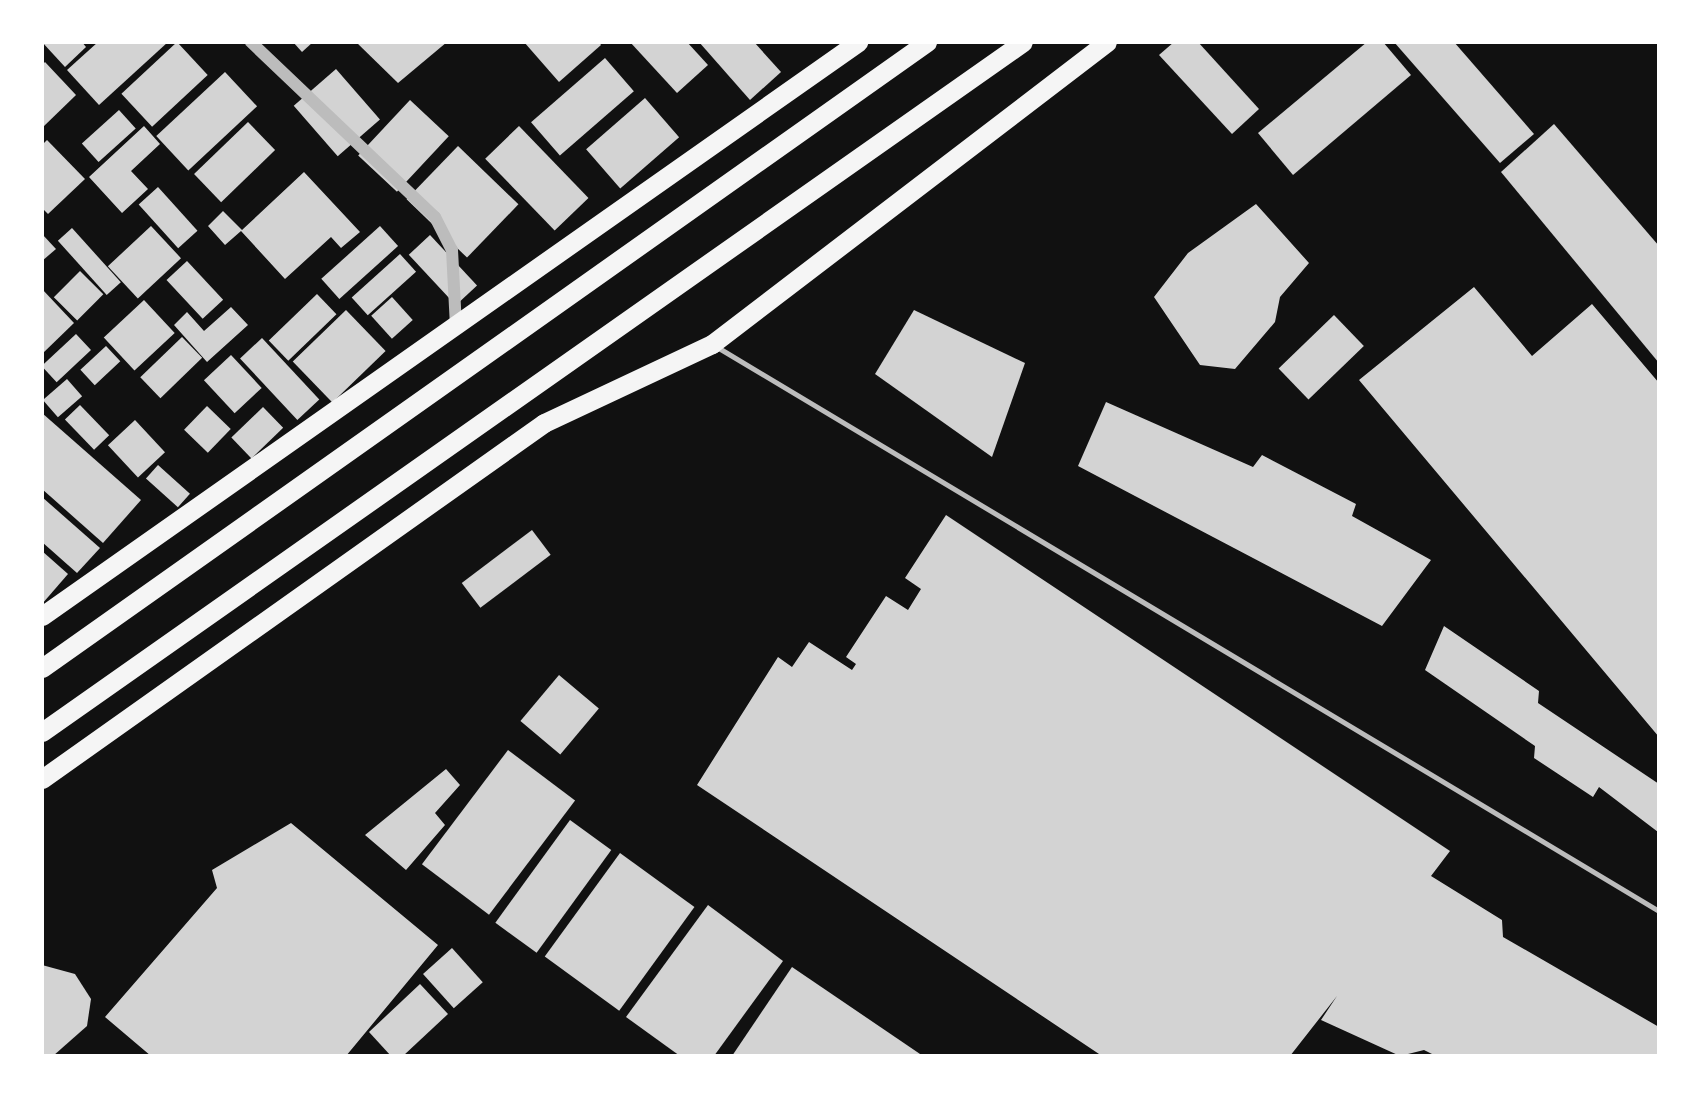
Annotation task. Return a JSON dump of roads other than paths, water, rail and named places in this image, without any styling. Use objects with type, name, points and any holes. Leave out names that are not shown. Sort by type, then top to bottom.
[{"type":"highway","points":[[42,616],[858,42]]},
{"type":"highway","points":[[42,667],[928,42]]},
{"type":"highway","points":[[42,732],[1023,42]]},
{"type":"highway","points":[[42,779],[544,423],[712,344],[1107,42]]},
{"type":"street","points":[[251,42],[435,217],[452,250],[456,326]]},
{"type":"lane","points":[[712,344],[1659,911]]}]
